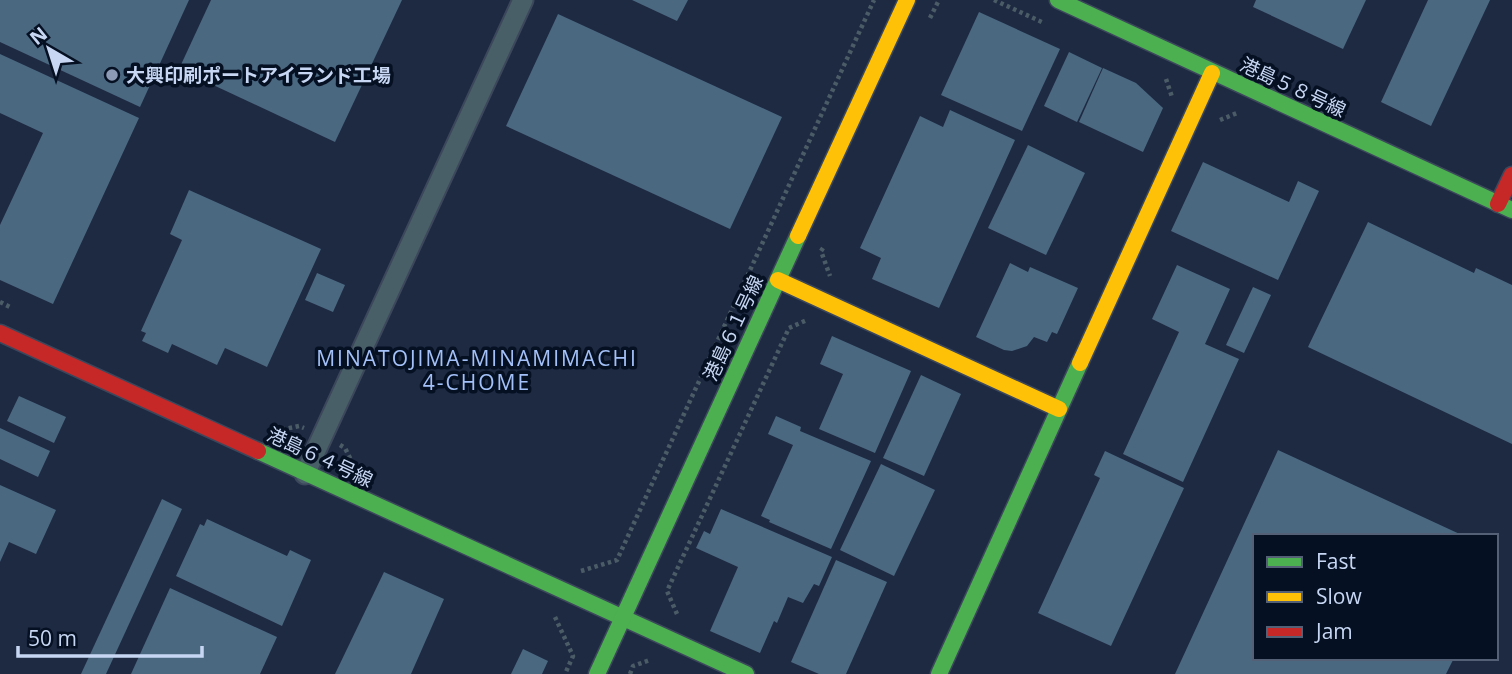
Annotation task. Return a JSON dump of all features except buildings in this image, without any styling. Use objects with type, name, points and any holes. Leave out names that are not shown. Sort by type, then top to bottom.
[{"type":"street","points":[[305,474],[523,0]]},
{"type":"street","name":"港島６１号線","points":[[597,674],[907,0]]},
{"type":"street","name":"港島５８号線","points":[[1058,0],[1505,207]]},
{"type":"street","points":[[939,674],[1212,73]]},
{"type":"street","points":[[1505,207],[1512,175]]},
{"type":"street","points":[[778,280],[1059,409]]},
{"type":"street","name":"港島６４号線","points":[[0,333],[746,674]]},
{"type":"path","points":[[569,565],[582,571],[617,559],[874,0]]},
{"type":"path","points":[[994,0],[1056,28]]},
{"type":"path","points":[[1155,74],[1167,79],[1176,109],[1209,125],[1235,112],[1248,118]]},
{"type":"path","points":[[0,302],[13,308]]},
{"type":"path","points":[[679,618],[667,591],[789,328],[810,318]]},
{"type":"path","points":[[263,425],[276,431],[299,426],[345,448],[354,467]]},
{"type":"path","points":[[543,612],[556,617],[573,656],[565,674]]},
{"type":"path","points":[[630,674],[633,666],[652,659]]},
{"type":"traffic: fast","points":[[1058,0],[1512,210]]},
{"type":"traffic: fast","points":[[597,674],[798,236]]},
{"type":"traffic: fast","points":[[939,674],[1080,363]]},
{"type":"traffic: fast","points":[[258,451],[746,674]]},
{"type":"traffic: slow","points":[[798,236],[907,0]]},
{"type":"traffic: slow","points":[[1080,363],[1212,73]]},
{"type":"traffic: slow","points":[[778,280],[1059,409]]},
{"type":"traffic: jam","points":[[1498,204],[1512,175]]},
{"type":"traffic: jam","points":[[0,333],[258,451]]},
{"type":"place","name":"大興印刷ポートアイランド工場","points":[[112,75]]},
{"type":"district","name":"MINATOJIMA-MINAMIMACHI 4-CHOME","points":[[477,370]]}]
